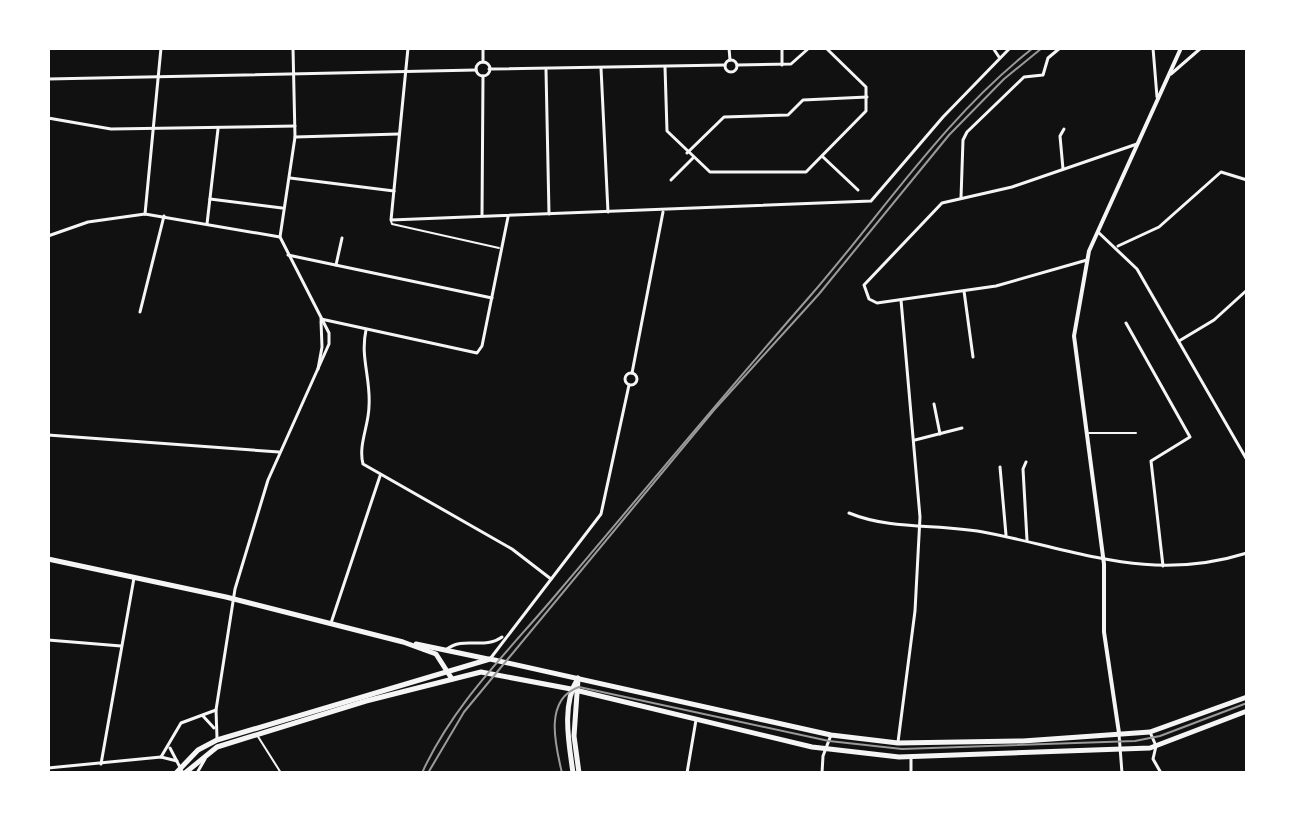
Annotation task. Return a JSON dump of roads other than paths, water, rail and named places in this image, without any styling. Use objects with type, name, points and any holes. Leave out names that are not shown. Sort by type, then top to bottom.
[{"type":"main road","points":[[48,559],[234,599],[403,642],[434,652],[452,679]]},
{"type":"main road","points":[[403,642],[447,649],[831,735],[898,743],[1150,732],[1247,697]]},
{"type":"main road","points":[[442,660],[447,649]]},
{"type":"main road","points":[[183,768],[201,748],[217,740],[490,659]]},
{"type":"main road","points":[[176,773],[209,752],[256,734],[452,679],[494,672],[825,749],[911,757],[1120,751],[1156,746],[1247,711]]},
{"type":"main road","points":[[573,773],[568,729],[571,689],[578,678]]},
{"type":"main road","points":[[578,678],[574,736],[579,773]]},
{"type":"street","points":[[145,214],[161,48]]},
{"type":"street","points":[[217,740],[214,728],[216,710],[234,599],[255,522],[280,453],[329,344],[329,333],[280,237],[295,137],[293,48]]},
{"type":"street","points":[[408,48],[391,220],[871,201],[1003,50],[1010,48]]},
{"type":"street","points":[[483,48],[483,62],[489,69]]},
{"type":"street","points":[[729,48],[730,60],[737,65],[791,64],[809,48]]},
{"type":"street","points":[[782,48],[782,65]]},
{"type":"street","points":[[665,67],[667,131],[707,171],[725,174],[806,172],[866,111],[864,84],[826,48]]},
{"type":"street","points":[[993,48],[999,57]]},
{"type":"street","points":[[961,198],[963,140],[967,132],[1024,77],[1043,75],[1048,58],[1060,48]]},
{"type":"street","points":[[1153,48],[1157,101]]},
{"type":"street","points":[[1122,773],[1104,632],[1103,561],[1074,339],[1087,260],[1181,48]]},
{"type":"street","points":[[1168,76],[1201,48]]},
{"type":"street","points":[[482,217],[483,76],[489,69],[725,65],[730,60]]},
{"type":"street","points":[[476,70],[483,62]]},
{"type":"street","points":[[725,65],[731,72],[737,65]]},
{"type":"street","points":[[546,68],[549,214]]},
{"type":"street","points":[[601,68],[608,212]]},
{"type":"street","points":[[48,79],[476,70],[483,76]]},
{"type":"street","points":[[687,153],[724,117],[788,115],[803,100],[867,97]]},
{"type":"street","points":[[48,118],[98,128],[295,126]]},
{"type":"street","points":[[207,224],[218,129]]},
{"type":"street","points":[[1063,169],[1060,136],[1064,129]]},
{"type":"street","points":[[295,137],[399,134]]},
{"type":"street","points":[[1087,260],[964,291],[901,300],[872,302],[864,285],[942,203],[1012,187],[1138,144]]},
{"type":"street","points":[[822,157],[858,190]]},
{"type":"street","points":[[671,180],[693,158]]},
{"type":"street","points":[[1117,246],[1159,227],[1220,173],[1247,180]]},
{"type":"street","points":[[290,178],[394,191]]},
{"type":"street","points":[[210,199],[283,208]]},
{"type":"street","points":[[629,385],[637,381],[632,373],[663,210]]},
{"type":"street","points":[[48,236],[88,222],[145,214],[280,237]]},
{"type":"street","points":[[140,312],[164,216]]},
{"type":"street","points":[[321,319],[474,354],[482,346],[508,216]]},
{"type":"street","points":[[1098,232],[1117,246],[1137,269],[1247,460]]},
{"type":"street","points":[[336,265],[342,238]]},
{"type":"street","points":[[287,255],[492,298]]},
{"type":"street","points":[[1179,341],[1214,320],[1247,290]]},
{"type":"street","points":[[964,291],[973,357]]},
{"type":"street","points":[[898,743],[915,611],[919,527],[915,440],[901,300]]},
{"type":"street","points":[[1126,323],[1190,437],[1151,461],[1163,566]]},
{"type":"street","points":[[366,330],[362,354],[369,385],[369,409],[361,459],[366,468],[512,549],[551,579]]},
{"type":"street","points":[[490,659],[505,635],[601,514],[629,385],[625,378],[632,373]]},
{"type":"street","points":[[934,404],[940,434]]},
{"type":"street","points":[[915,440],[962,428]]},
{"type":"street","points":[[48,435],[280,453]]},
{"type":"street","points":[[1026,462],[1023,469],[1027,540]]},
{"type":"street","points":[[1000,467],[1007,537]]},
{"type":"street","points":[[331,623],[380,476]]},
{"type":"street","points":[[849,513],[873,523],[1027,540],[1103,561],[1163,566],[1213,564],[1247,553]]},
{"type":"street","points":[[101,764],[134,578]]},
{"type":"street","points":[[447,649],[460,643],[490,645],[505,635]]},
{"type":"street","points":[[48,640],[121,646]]},
{"type":"street","points":[[161,757],[170,748],[181,723],[216,710]]},
{"type":"street","points":[[202,716],[214,728]]},
{"type":"street","points":[[687,773],[696,720]]},
{"type":"street","points":[[1150,732],[1156,746],[1153,759],[1161,773]]},
{"type":"street","points":[[822,773],[825,749],[831,735]]},
{"type":"street","points":[[170,748],[183,768]]},
{"type":"street","points":[[197,773],[209,752]]},
{"type":"street","points":[[48,768],[161,757],[183,768]]},
{"type":"street","points":[[911,757],[911,773]]},
{"type":"lane","points":[[391,220],[392,224],[502,249]]},
{"type":"lane","points":[[1087,433],[1136,433]]},
{"type":"lane","points":[[256,734],[281,773]]},
{"type":"tram line","points":[[422,773],[450,723],[485,677],[838,263],[943,134],[1001,75],[1033,48]]},
{"type":"tram line","points":[[562,773],[555,736],[556,712],[568,693],[579,687],[829,741],[902,749],[1135,741],[1160,736],[1247,703]]},
{"type":"railway","points":[[428,773],[464,712],[714,410],[819,294],[949,135],[1004,79],[1042,48]]}]
